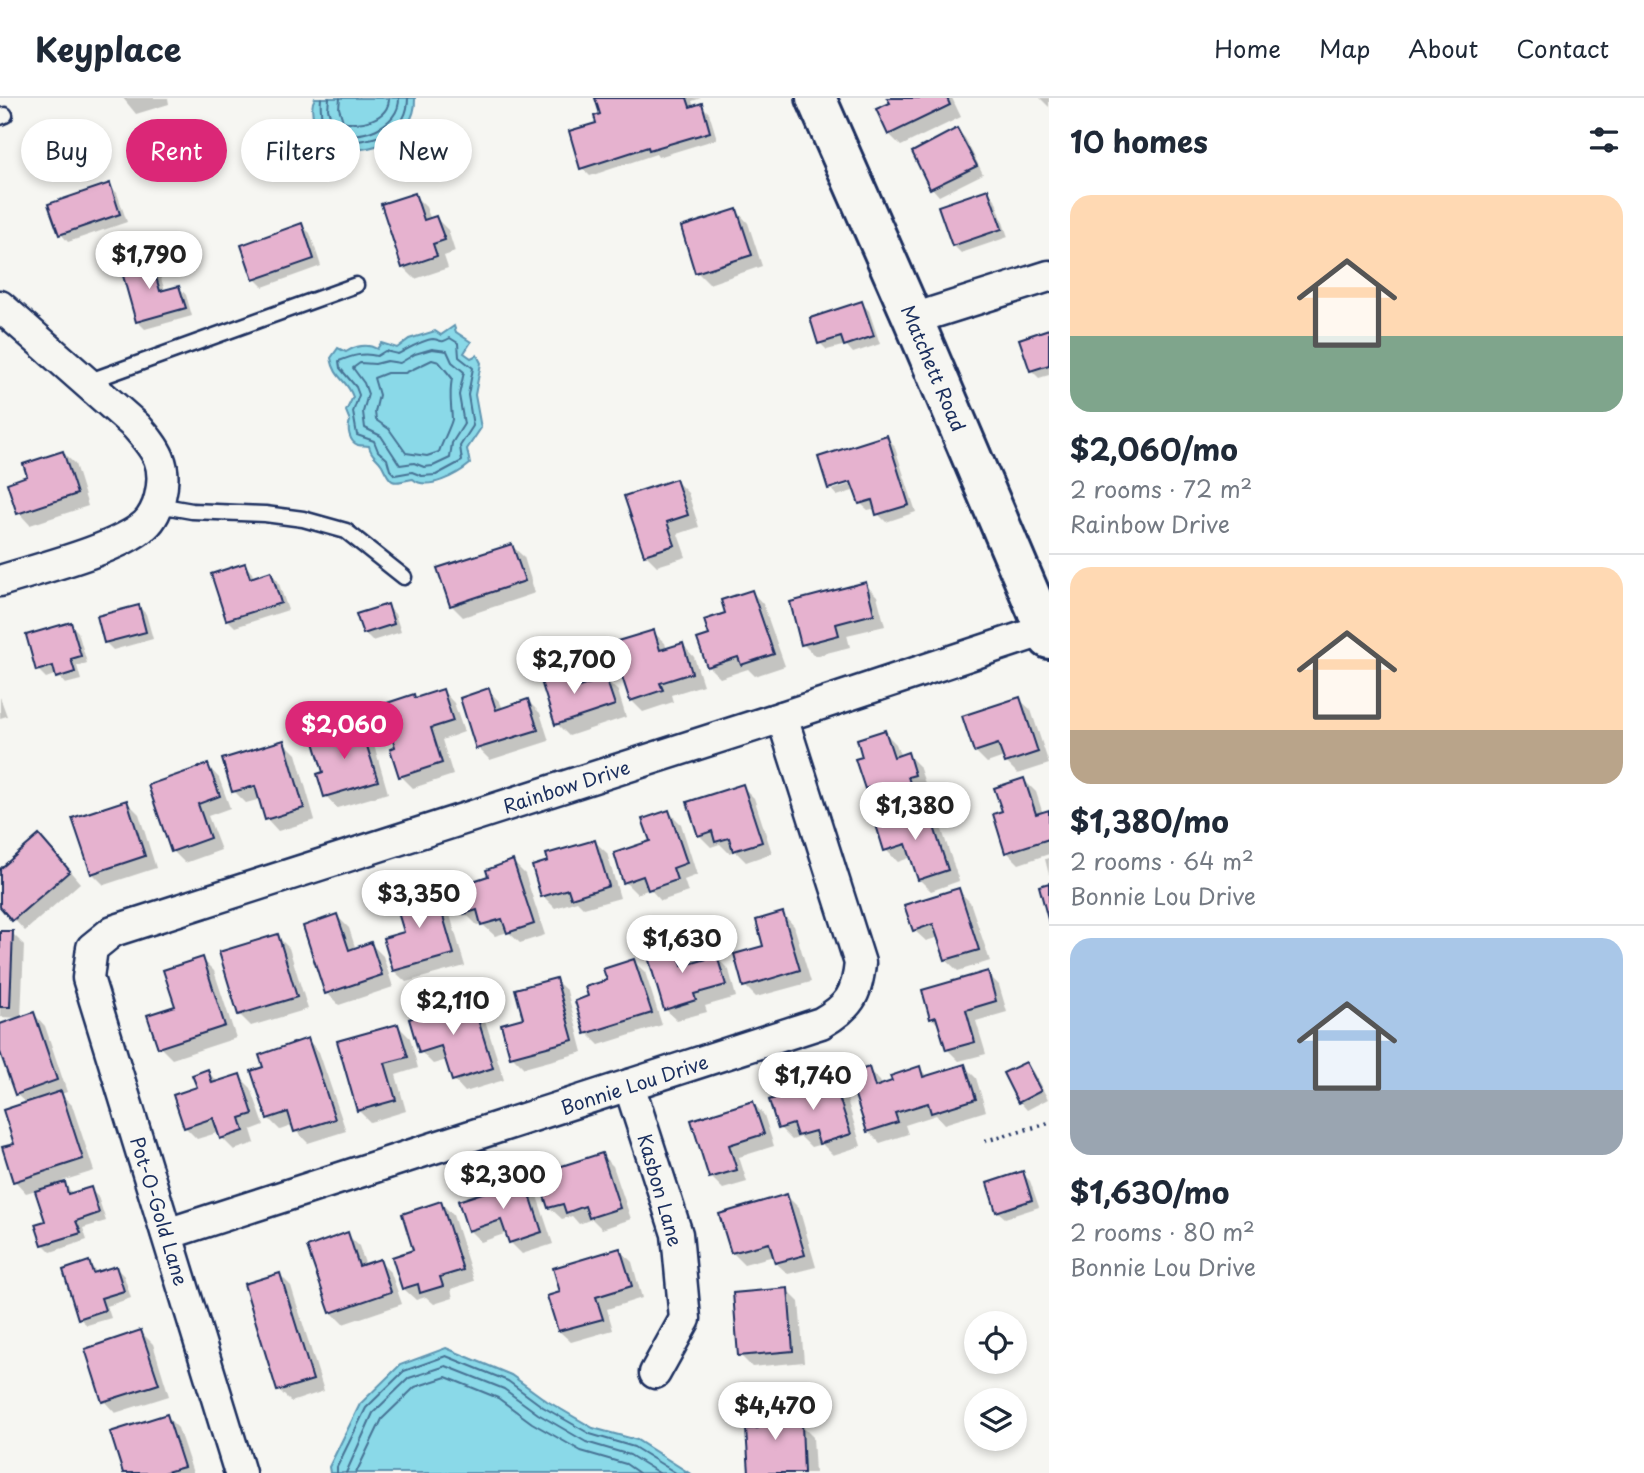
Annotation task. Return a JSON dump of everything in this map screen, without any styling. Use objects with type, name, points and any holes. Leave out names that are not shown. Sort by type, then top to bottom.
[{"type":"street","name":"Matchett Road","points":[[816,98],[1047,635]]},
{"type":"street","points":[[913,319],[1049,276]]},
{"type":"street","points":[[0,306],[136,426],[155,447],[164,468],[158,505],[147,524],[87,554],[0,581]]},
{"type":"street","name":"Rainbow Drive","points":[[92,948],[113,931],[1047,635]]},
{"type":"street","name":"Bonnie Lou Drive","points":[[167,1234],[821,1023],[837,1014],[850,1001],[858,985],[860,964],[782,717]]},
{"type":"street","name":"Pot-O-Gold Lane","points":[[92,948],[88,978],[240,1473]]},
{"type":"street","name":"Kasbon Lane","points":[[629,1085],[677,1234],[684,1307],[685,1319],[655,1373]]},
{"type":"lane","points":[[87,382],[356,285]]},
{"type":"lane","points":[[158,505],[192,511],[265,514],[303,519],[346,531],[404,577]]},
{"type":"path","points":[[985,1141],[1049,1123]]},
{"type":"water","points":[[315,98],[415,98],[410,119],[374,119],[374,146],[360,149],[360,119],[314,119]]},
{"type":"water","points":[[454,326],[456,332],[471,342],[464,353],[471,358],[477,355],[481,363],[475,395],[481,428],[467,449],[470,464],[450,477],[434,483],[426,484],[413,479],[393,481],[369,446],[358,445],[351,438],[350,421],[346,411],[353,397],[348,386],[335,371],[331,358],[338,348],[346,352],[361,346],[377,349],[381,343],[397,348],[409,339],[435,331],[441,335]]},
{"type":"water","points":[[446,1348],[511,1375],[547,1401],[593,1428],[637,1440],[689,1473],[330,1473],[329,1467],[360,1404],[400,1365]]},
{"type":"building","points":[[595,98],[687,98],[690,107],[702,103],[710,132],[649,150],[648,147],[580,169],[569,131],[596,123],[594,116],[600,114]]},
{"type":"building","points":[[887,98],[947,98],[950,105],[888,135],[876,109],[890,103]]},
{"type":"building","points":[[957,128],[977,166],[930,189],[912,152]]},
{"type":"building","points":[[110,183],[120,214],[59,235],[48,204]]},
{"type":"building","points":[[988,189],[1002,229],[952,246],[938,206]]},
{"type":"building","points":[[415,193],[424,220],[436,216],[445,240],[433,244],[437,256],[402,268],[381,204]]},
{"type":"building","points":[[737,209],[752,255],[695,273],[681,227]]},
{"type":"building","points":[[302,223],[314,259],[253,280],[241,245]]},
{"type":"building","points":[[150,256],[160,291],[179,286],[186,308],[136,322],[120,265]]},
{"type":"building","points":[[862,301],[874,336],[844,346],[841,337],[818,344],[810,318]]},
{"type":"building","points":[[1049,329],[1049,365],[1030,371],[1019,339]]},
{"type":"building","points":[[887,435],[909,505],[876,515],[872,500],[859,504],[851,482],[828,489],[818,457]]},
{"type":"building","points":[[63,451],[77,494],[17,514],[7,483],[27,476],[23,464]]},
{"type":"building","points":[[676,479],[688,515],[667,522],[675,545],[644,555],[624,496]]},
{"type":"building","points":[[512,544],[525,581],[450,606],[437,568]]},
{"type":"building","points":[[245,563],[250,578],[271,571],[281,603],[226,620],[211,574]]},
{"type":"building","points":[[866,582],[874,614],[836,624],[839,635],[801,645],[790,602]]},
{"type":"building","points":[[752,590],[774,654],[741,665],[738,657],[707,667],[697,639],[709,635],[704,620],[725,613],[721,600]]},
{"type":"building","points":[[388,604],[394,624],[363,634],[356,614]]},
{"type":"building","points":[[139,605],[146,632],[104,643],[97,616]]},
{"type":"building","points":[[71,622],[81,656],[71,659],[75,672],[56,678],[53,666],[36,671],[26,635]]},
{"type":"building","points":[[654,630],[660,650],[683,643],[692,673],[660,683],[663,690],[630,701],[611,643]]},
{"type":"building","points":[[568,665],[576,688],[606,678],[615,705],[555,725],[539,675]]},
{"type":"building","points":[[489,688],[496,710],[528,699],[538,730],[476,749],[460,698]]},
{"type":"building","points":[[443,689],[453,721],[431,728],[442,763],[399,777],[390,749],[395,747],[381,705],[414,694],[415,698]]},
{"type":"building","points":[[1020,697],[1038,752],[1005,763],[998,744],[974,752],[962,716]]},
{"type":"building","points":[[360,724],[378,781],[324,797],[317,774],[323,772],[313,739]]},
{"type":"building","points":[[885,730],[894,757],[908,752],[915,775],[908,777],[914,794],[878,806],[872,786],[865,789],[855,759],[862,757],[857,739]]},
{"type":"building","points":[[284,740],[304,808],[265,820],[255,786],[232,792],[222,759]]},
{"type":"building","points":[[208,764],[220,796],[198,804],[210,838],[171,852],[148,785]]},
{"type":"building","points":[[1024,778],[1036,814],[1049,810],[1049,839],[1005,853],[993,814],[1002,811],[994,788]]},
{"type":"building","points":[[743,784],[762,842],[733,851],[729,838],[715,842],[712,831],[698,836],[687,802]]},
{"type":"building","points":[[127,800],[145,856],[91,874],[72,818]]},
{"type":"building","points":[[928,808],[948,870],[918,880],[906,844],[884,851],[876,825]]},
{"type":"building","points":[[669,810],[687,863],[673,868],[677,880],[648,890],[643,876],[623,883],[614,853],[650,841],[642,819]]},
{"type":"building","points":[[39,835],[70,871],[12,921],[0,907],[0,869]]},
{"type":"building","points":[[595,840],[609,886],[571,898],[568,889],[541,897],[532,866],[548,861],[546,854]]},
{"type":"building","points":[[513,860],[534,924],[507,933],[502,919],[481,925],[477,910],[464,914],[455,887],[488,876],[486,870]]},
{"type":"building","points":[[1049,883],[1049,923],[1039,886]]},
{"type":"building","points":[[434,885],[454,954],[393,971],[383,938],[404,932],[393,896]]},
{"type":"building","points":[[959,888],[979,950],[945,960],[933,924],[913,931],[904,905]]},
{"type":"building","points":[[783,912],[800,970],[743,987],[734,954],[763,946],[756,920]]},
{"type":"building","points":[[337,914],[349,950],[371,942],[382,975],[325,994],[303,926]]},
{"type":"building","points":[[0,931],[13,931],[10,1007],[0,1007]]},
{"type":"building","points":[[278,934],[297,997],[238,1015],[219,952]]},
{"type":"building","points":[[674,939],[682,966],[717,956],[726,985],[694,994],[696,1000],[664,1010],[645,947]]},
{"type":"building","points":[[203,957],[225,1026],[158,1048],[147,1015],[175,1006],[163,970]]},
{"type":"building","points":[[634,959],[652,1013],[585,1034],[575,1001],[588,996],[585,987],[607,980],[603,969]]},
{"type":"building","points":[[988,971],[996,1001],[966,1010],[975,1042],[946,1050],[936,1017],[930,1019],[922,990]]},
{"type":"building","points":[[556,978],[573,1040],[510,1057],[501,1024],[523,1018],[515,989]]},
{"type":"building","points":[[442,1000],[444,1009],[472,1000],[493,1068],[452,1081],[441,1046],[419,1053],[409,1019],[424,1014],[421,1007]]},
{"type":"building","points":[[34,1012],[57,1080],[15,1095],[0,1052],[0,1024]]},
{"type":"building","points":[[398,1024],[408,1057],[385,1063],[396,1100],[357,1111],[337,1041]]},
{"type":"building","points":[[308,1038],[335,1119],[294,1132],[288,1112],[267,1119],[251,1071],[263,1067],[259,1055]]},
{"type":"building","points":[[1026,1062],[1041,1091],[1018,1103],[1003,1073]]},
{"type":"building","points":[[965,1064],[976,1099],[931,1113],[928,1103],[895,1113],[898,1122],[867,1132],[848,1074],[869,1067],[875,1087],[892,1081],[890,1076],[920,1066],[923,1077]]},
{"type":"building","points":[[208,1069],[212,1083],[240,1074],[253,1114],[240,1118],[244,1131],[220,1139],[213,1118],[184,1128],[173,1095],[197,1087],[192,1075]]},
{"type":"building","points":[[833,1079],[851,1134],[819,1144],[815,1131],[797,1136],[793,1124],[778,1129],[769,1100]]},
{"type":"building","points":[[61,1091],[83,1159],[13,1182],[2,1147],[14,1144],[3,1110]]},
{"type":"building","points":[[753,1101],[764,1134],[729,1145],[737,1170],[709,1178],[691,1120]]},
{"type":"building","points":[[602,1153],[620,1208],[589,1218],[585,1206],[566,1213],[563,1204],[548,1208],[537,1174]]},
{"type":"building","points":[[1023,1171],[1032,1200],[996,1212],[987,1183]]},
{"type":"building","points":[[525,1179],[542,1232],[509,1243],[501,1220],[468,1231],[458,1201]]},
{"type":"building","points":[[65,1182],[68,1194],[91,1187],[99,1213],[76,1221],[81,1233],[42,1245],[35,1224],[45,1221],[35,1191]]},
{"type":"building","points":[[787,1194],[805,1255],[775,1263],[769,1243],[731,1253],[719,1214]]},
{"type":"building","points":[[441,1201],[463,1270],[440,1277],[443,1286],[420,1293],[418,1284],[402,1289],[392,1257],[413,1250],[402,1214]]},
{"type":"building","points":[[348,1232],[359,1266],[380,1259],[391,1292],[330,1313],[307,1247]]},
{"type":"building","points":[[620,1248],[632,1286],[596,1297],[603,1319],[558,1331],[547,1296],[560,1292],[553,1268]]},
{"type":"building","points":[[89,1261],[93,1273],[116,1266],[124,1291],[101,1298],[105,1310],[78,1319],[63,1270]]},
{"type":"building","points":[[280,1273],[313,1380],[277,1391],[244,1284]]},
{"type":"building","points":[[788,1288],[793,1351],[738,1356],[733,1293]]},
{"type":"building","points":[[141,1330],[159,1384],[102,1402],[85,1349]]},
{"type":"building","points":[[786,1400],[787,1424],[802,1424],[804,1473],[749,1473],[746,1429],[758,1428],[757,1402]]},
{"type":"building","points":[[167,1414],[184,1467],[163,1473],[123,1473],[110,1432]]}]
